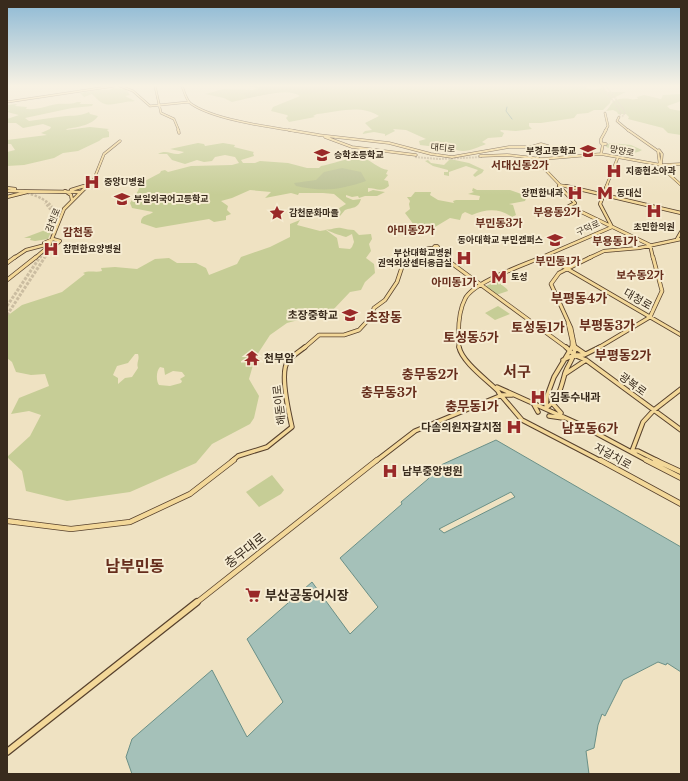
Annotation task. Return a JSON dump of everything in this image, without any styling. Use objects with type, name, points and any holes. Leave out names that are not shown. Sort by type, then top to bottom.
[{"type":"main road","points":[[176,122],[179,133]]},
{"type":"main road","points":[[245,122],[318,134],[347,146],[416,156]]},
{"type":"main road","points":[[601,154],[608,126],[607,122]]},
{"type":"main road","points":[[618,122],[658,151],[660,165],[668,174],[681,184]]},
{"type":"main road","points":[[619,122],[661,153],[660,165]]},
{"type":"main road","name":"대티로","points":[[318,134],[389,143],[431,154],[452,157],[509,147],[531,147],[541,144],[549,146],[537,161]]},
{"type":"main road","name":"감천로","points":[[7,280],[40,254],[50,244],[62,211],[97,175],[104,154],[120,142]]},
{"type":"main road","points":[[110,145],[114,146]]},
{"type":"main road","name":"망양로","points":[[542,159],[601,154],[660,165]]},
{"type":"main road","points":[[481,157],[518,157],[531,158],[537,161],[575,203],[569,206],[649,246],[662,291],[654,312],[644,321],[592,351],[584,355],[574,355],[563,361]]},
{"type":"main road","points":[[526,158],[528,160],[537,161],[542,159]]},
{"type":"main road","points":[[604,195],[618,158]]},
{"type":"main road","points":[[537,161],[542,159]]},
{"type":"main road","points":[[652,163],[659,159]]},
{"type":"main road","points":[[660,165],[681,164]]},
{"type":"main road","points":[[64,191],[87,185]]},
{"type":"main road","points":[[560,185],[681,213]]},
{"type":"main road","points":[[7,189],[14,191],[35,190]]},
{"type":"main road","points":[[7,189],[81,192]]},
{"type":"main road","points":[[14,191],[19,190],[17,189]]},
{"type":"main road","points":[[19,194],[23,192],[21,190]]},
{"type":"main road","points":[[7,197],[35,190]]},
{"type":"main road","points":[[64,191],[71,195],[72,200]]},
{"type":"main road","points":[[597,194],[604,195]]},
{"type":"main road","name":"구덕로","points":[[604,195],[600,204],[613,228],[540,258],[470,291],[464,299],[460,316],[459,351],[491,384],[512,395],[568,418],[681,478]]},
{"type":"main road","points":[[644,246],[678,238],[681,232]]},
{"type":"main road","points":[[52,239],[60,241],[40,254],[41,250],[34,248],[52,239]]},
{"type":"main road","points":[[566,369],[572,361],[574,355],[574,333],[555,297],[551,283],[559,273],[604,252],[619,249],[638,248],[681,239]]},
{"type":"main road","points":[[7,263],[23,251],[50,244]]},
{"type":"main road","name":"해돋이로","points":[[7,521],[71,529],[130,522],[190,494],[238,456],[267,447],[291,430],[292,427],[286,404],[285,390],[285,368],[289,360],[319,335],[344,335],[359,330],[371,317],[374,308],[385,300],[397,282],[403,264],[412,260],[422,250],[435,249],[445,260],[480,285]]},
{"type":"main road","points":[[551,254],[553,261]]},
{"type":"main road","name":"대청로","points":[[545,256],[681,335]]},
{"type":"main road","points":[[540,258],[550,259]]},
{"type":"main road","points":[[480,285],[566,347],[574,355]]},
{"type":"main road","points":[[644,321],[642,312],[654,312]]},
{"type":"main road","points":[[654,312],[659,322]]},
{"type":"main road","points":[[644,321],[659,322]]},
{"type":"main road","points":[[563,361],[571,351],[572,342],[568,323]]},
{"type":"main road","points":[[566,347],[570,347],[572,342]]},
{"type":"main road","points":[[563,361],[565,362],[566,369],[559,396],[553,404],[546,408],[546,401],[552,381],[568,351],[566,347]]},
{"type":"main road","points":[[575,347],[582,353],[592,351]]},
{"type":"main road","points":[[565,375],[569,370],[586,360],[585,358],[592,351]]},
{"type":"main road","name":"광복로","points":[[574,355],[586,360],[681,430]]},
{"type":"main road","points":[[491,384],[497,394],[492,400]]},
{"type":"main road","name":"자갈치로","points":[[491,384],[522,420],[584,451],[681,504]]},
{"type":"main road","points":[[632,451],[643,422],[654,410],[681,389]]},
{"type":"main road","points":[[500,395],[512,395]]},
{"type":"main road","name":"충무대로","points":[[7,752],[400,441],[415,431],[492,400],[500,395]]},
{"type":"main road","points":[[538,412],[533,403],[546,401]]},
{"type":"main road","points":[[553,404],[557,410],[568,418]]},
{"type":"main road","points":[[549,416],[568,418]]},
{"type":"main road","name":"구덕로","points":[[632,451],[638,451],[681,472]]},
{"type":"green space","points":[[91,122],[66,130],[90,127],[109,129],[107,130],[109,132],[109,137],[103,138],[78,151],[63,153],[54,158],[24,165],[7,166],[7,152],[15,150],[11,144],[7,144],[7,140],[47,135],[41,133],[50,129],[51,127],[43,124],[23,128],[16,123],[7,123]]},
{"type":"green space","points":[[545,122],[529,123],[529,126],[532,129],[516,131],[501,130],[500,131],[504,133],[502,137],[488,138],[482,142],[486,144],[470,150],[462,151],[420,145],[419,141],[426,139],[406,130],[393,129],[395,131],[385,136],[385,134],[374,132],[362,134],[365,131],[372,130],[365,123]]},
{"type":"green space","points":[[641,122],[681,122],[681,135],[668,133],[663,128]]},
{"type":"green space","points":[[198,143],[204,144],[205,146],[223,143],[235,145],[234,147],[254,152],[254,156],[241,160],[243,163],[255,163],[260,161],[288,163],[307,168],[319,168],[321,166],[348,159],[362,158],[388,170],[386,174],[388,175],[384,180],[388,181],[389,186],[381,190],[368,188],[368,192],[373,190],[385,192],[377,196],[365,196],[359,198],[358,196],[352,197],[346,195],[346,197],[353,200],[361,199],[357,206],[345,210],[340,216],[338,215],[339,211],[336,210],[346,204],[334,194],[299,193],[298,195],[291,193],[265,198],[271,192],[250,190],[221,201],[228,206],[227,210],[231,214],[226,216],[226,220],[214,222],[209,219],[156,228],[141,223],[142,218],[153,212],[132,208],[130,203],[138,191],[141,183],[165,170],[168,172],[191,166],[232,165],[239,163],[235,157],[225,155],[215,157],[212,161],[204,162],[197,160],[185,164],[172,160],[167,154],[158,154],[165,152],[180,154],[184,152],[170,149]]},
{"type":"green space","points":[[610,143],[631,145],[642,150],[634,153],[619,151],[605,146]]},
{"type":"green space","points":[[450,159],[469,163],[484,170],[475,177],[473,175],[478,170],[466,166],[449,172],[449,176],[444,175],[444,172],[448,172],[448,170],[433,166],[425,161],[428,160],[431,163],[444,165]]},
{"type":"green space","points":[[342,168],[361,172],[366,181],[331,189],[306,188],[296,186],[294,183],[316,180],[324,172]]},
{"type":"green space","points":[[473,188],[477,190],[510,190],[527,196],[525,201],[509,204],[513,205],[516,215],[512,217],[502,212],[492,210],[472,215],[465,212],[462,214],[460,220],[450,218],[435,227],[414,225],[405,213],[410,209],[410,201],[407,197],[411,197],[415,192],[431,192],[430,195],[438,200],[454,203],[453,201],[456,200],[479,200],[480,196],[468,194],[474,192],[472,191]]},
{"type":"green space","points":[[300,220],[297,225],[320,231],[326,230],[337,238],[339,248],[350,249],[352,247],[354,242],[352,234],[346,237],[325,229],[329,230],[341,228],[354,230],[359,235],[371,234],[372,239],[369,244],[371,251],[366,258],[374,264],[375,273],[365,282],[361,290],[350,292],[332,311],[287,323],[270,335],[255,358],[249,379],[259,396],[254,418],[250,424],[212,444],[196,463],[130,492],[67,501],[26,491],[22,471],[7,457],[30,436],[41,415],[29,411],[11,414],[19,398],[49,386],[45,374],[31,375],[16,372],[12,362],[7,358],[7,316],[22,305],[62,292],[85,274],[83,273],[102,271],[101,268],[115,267],[137,269],[155,259],[169,258],[177,263],[196,263],[206,268],[209,275],[237,264],[241,257],[270,247],[290,237],[290,224]],"holes":[[[135,354],[138,354],[139,358],[137,364],[138,368],[132,377],[125,378],[118,384],[118,378],[113,375],[117,366],[128,363]],[[160,367],[164,368],[165,375],[173,371],[182,372],[185,376],[180,379],[182,381],[181,383],[170,386],[159,385],[157,376]]]},
{"type":"green space","points":[[53,227],[48,239],[35,241],[30,240],[31,238],[24,238]]},
{"type":"green space","points":[[498,282],[508,291],[496,295],[486,286]]},
{"type":"green space","points":[[498,306],[510,314],[495,320],[485,313]]},
{"type":"green space","points":[[272,475],[284,490],[281,494],[259,507],[246,492]]},
{"type":"water","points":[[496,440],[681,547],[681,672],[667,663],[666,665],[658,662],[623,680],[605,716],[602,714],[598,725],[594,748],[586,751],[589,774],[132,774],[126,757],[132,739],[212,670],[247,737],[283,702],[247,639],[312,582],[350,634],[378,607],[340,558],[402,504],[401,502],[428,479],[441,465]],"holes":[[[511,492],[515,497],[444,533],[439,529]]]},
{"type":"tunnel","points":[[415,157],[439,159],[482,157]]},
{"type":"tunnel","points":[[23,192],[37,196],[47,202],[53,209],[56,217],[57,226],[55,236],[45,258]]},
{"type":"tunnel","points":[[40,258],[51,238],[54,223],[53,216],[45,203]]},
{"type":"tunnel","points":[[7,306],[40,257]]},
{"type":"tunnel","points":[[7,315],[45,257]]},
{"type":"place","name":"부경고등학교","points":[[588,151]]},
{"type":"place","name":"승학초등학교","points":[[322,155]]},
{"type":"place","name":"지종현소아과","points":[[614,171]]},
{"type":"place","name":"중앙U병원","points":[[92,182]]},
{"type":"place","name":"장편한내과","points":[[575,193]]},
{"type":"place","name":"동대신","points":[[605,193]]},
{"type":"place","name":"부일외국어고등학교","points":[[122,199]]},
{"type":"place","name":"초민한의원","points":[[654,211]]},
{"type":"place","name":"감천문화마을","points":[[277,213]]},
{"type":"place","name":"동아대학교 부민캠퍼스","points":[[555,240]]},
{"type":"place","name":"참편한요양병원","points":[[51,249]]},
{"type":"place","name":"부산대학교병원 권역외상센터응급실","points":[[464,258]]},
{"type":"place","name":"토성","points":[[499,277]]},
{"type":"place","name":"초장중학교","points":[[350,315]]},
{"type":"place","name":"천부암","points":[[252,358]]},
{"type":"place","name":"김동수내과","points":[[538,397]]},
{"type":"place","name":"다솜의원자갈치점","points":[[514,427]]},
{"type":"place","name":"남부중앙병원","points":[[390,471]]},
{"type":"place","name":"부산공동어시장","points":[[253,595]]},
{"type":"district","name":"서대신동2가","points":[[520,165]]},
{"type":"district","name":"부용동2가","points":[[557,212]]},
{"type":"district","name":"부민동3가","points":[[499,223]]},
{"type":"district","name":"아미동2가","points":[[411,230]]},
{"type":"district","name":"감천동","points":[[78,232]]},
{"type":"district","name":"부용동1가","points":[[615,241]]},
{"type":"district","name":"부민동1가","points":[[558,261]]},
{"type":"district","name":"보수동2가","points":[[640,275]]},
{"type":"district","name":"아미동1가","points":[[454,282]]},
{"type":"district","name":"부평동4가","points":[[579,298]]},
{"type":"district","name":"초장동","points":[[384,317]]},
{"type":"district","name":"부평동3가","points":[[607,325]]},
{"type":"district","name":"토성동1가","points":[[538,327]]},
{"type":"district","name":"토성동5가","points":[[471,337]]},
{"type":"district","name":"부평동2가","points":[[623,355]]},
{"type":"district","name":"서구","points":[[517,372]]},
{"type":"district","name":"충무동2가","points":[[430,374]]},
{"type":"district","name":"충무동3가","points":[[389,392]]},
{"type":"district","name":"충무동1가","points":[[472,406]]},
{"type":"district","name":"남포동6가","points":[[590,428]]},
{"type":"district","name":"남부민동","points":[[135,566]]}]
